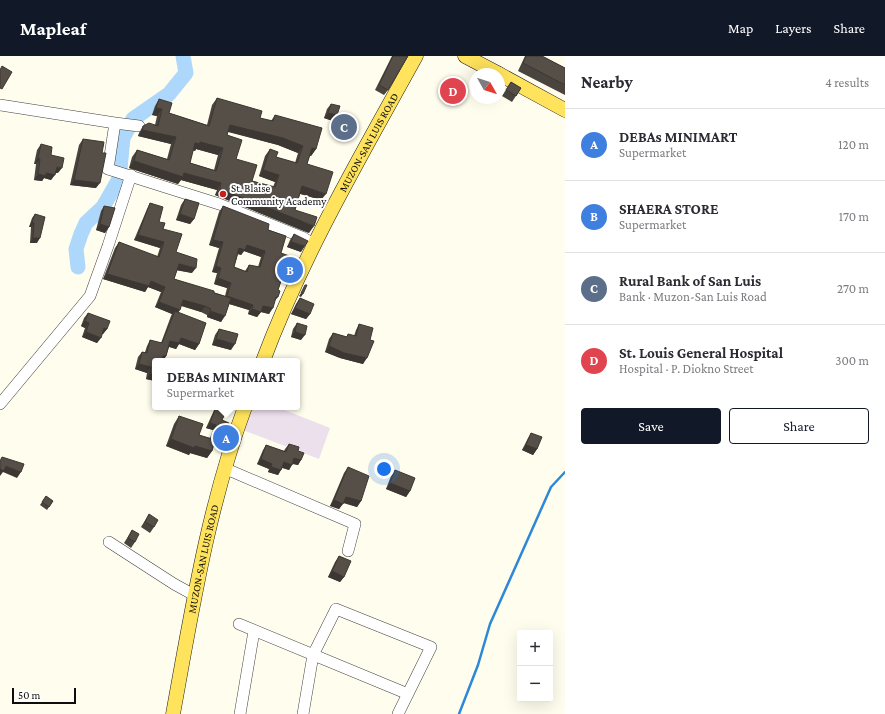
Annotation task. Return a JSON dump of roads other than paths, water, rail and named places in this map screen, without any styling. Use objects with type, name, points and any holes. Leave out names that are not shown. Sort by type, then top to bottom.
[{"type":"main road","name":"MUZON-SAN LUIS ROAD","points":[[263,358],[313,244],[416,56]]},
{"type":"main road","points":[[465,56],[488,68]]},
{"type":"main road","points":[[505,77],[565,110]]},
{"type":"main road","name":"MUZON-SAN LUIS ROAD","points":[[173,714],[206,536],[224,468],[244,410]]},
{"type":"street","points":[[0,105],[139,126]]},
{"type":"street","points":[[115,123],[108,165],[108,169],[110,171],[219,204],[302,237],[313,244]]},
{"type":"street","points":[[0,404],[90,296],[108,246],[127,175]]},
{"type":"street","points":[[224,468],[356,524],[348,551]]},
{"type":"street","points":[[109,542],[174,584],[194,595]]},
{"type":"street","points":[[303,714],[313,654],[336,608],[431,647],[398,714]]},
{"type":"street","points":[[239,624],[408,694]]},
{"type":"street","points":[[240,714],[254,631]]},
{"type":"waterway","points":[[78,267],[76,249],[86,223],[103,207],[119,179],[123,138],[133,119],[169,94],[186,73],[183,56]]},
{"type":"waterway","points":[[459,714],[478,665],[490,624],[551,487],[565,472]]},
{"type":"place","name":"St. Louis General Hospital","points":[[453,91]]},
{"type":"place","name":"Rural Bank of San Luis","points":[[344,127]]},
{"type":"place","name":"St. Blaise Community Academy","points":[[223,194]]},
{"type":"place","name":"SHAERA STORE","points":[[290,270]]},
{"type":"place","name":"DEBAs MINIMART","points":[[226,438]]}]
